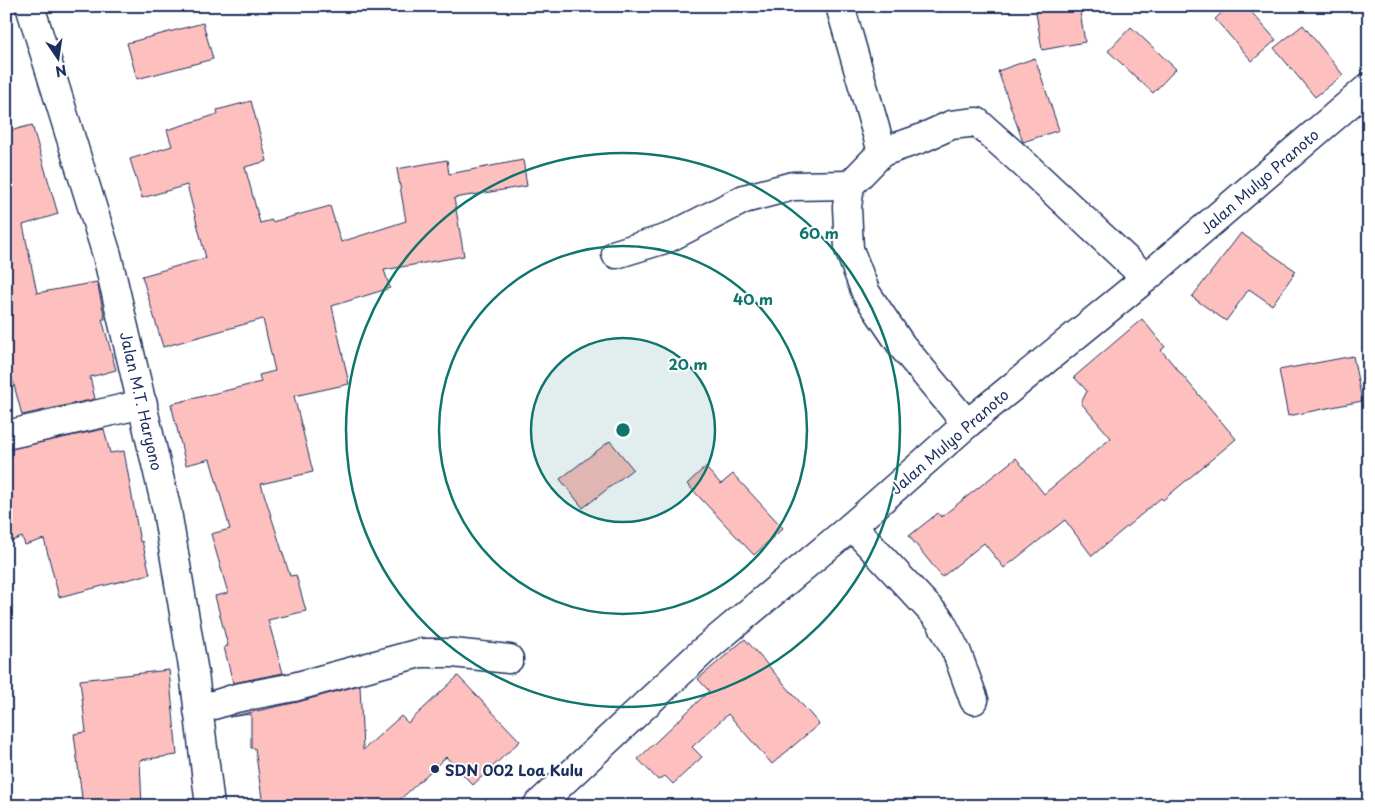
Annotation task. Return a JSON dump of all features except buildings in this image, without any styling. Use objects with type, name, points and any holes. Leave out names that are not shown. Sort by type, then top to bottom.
[{"type":"street","name":"Jalan M.T. Haryono","points":[[30,6],[106,254],[143,404],[167,511],[198,710],[210,806]]},
{"type":"street","points":[[840,6],[882,152]]},
{"type":"street","name":"Jalan Mulyo Pranoto","points":[[537,806],[703,651],[852,526],[967,424],[1146,278],[1369,87]]},
{"type":"street","points":[[967,424],[902,346],[866,293],[849,250],[847,207],[850,185],[882,152],[920,139],[952,125],[976,122],[1021,161],[1146,278]]},
{"type":"street","points":[[616,254],[668,238],[744,199],[793,186],[850,185]]},
{"type":"street","points":[[6,435],[143,404]]},
{"type":"street","points":[[852,526],[940,620],[957,653],[974,700]]},
{"type":"street","points":[[198,710],[236,698],[294,687],[420,653],[453,653],[509,659]]},
{"type":"place","name":"SDN 002 Loa Kulu","points":[[435,769]]}]
